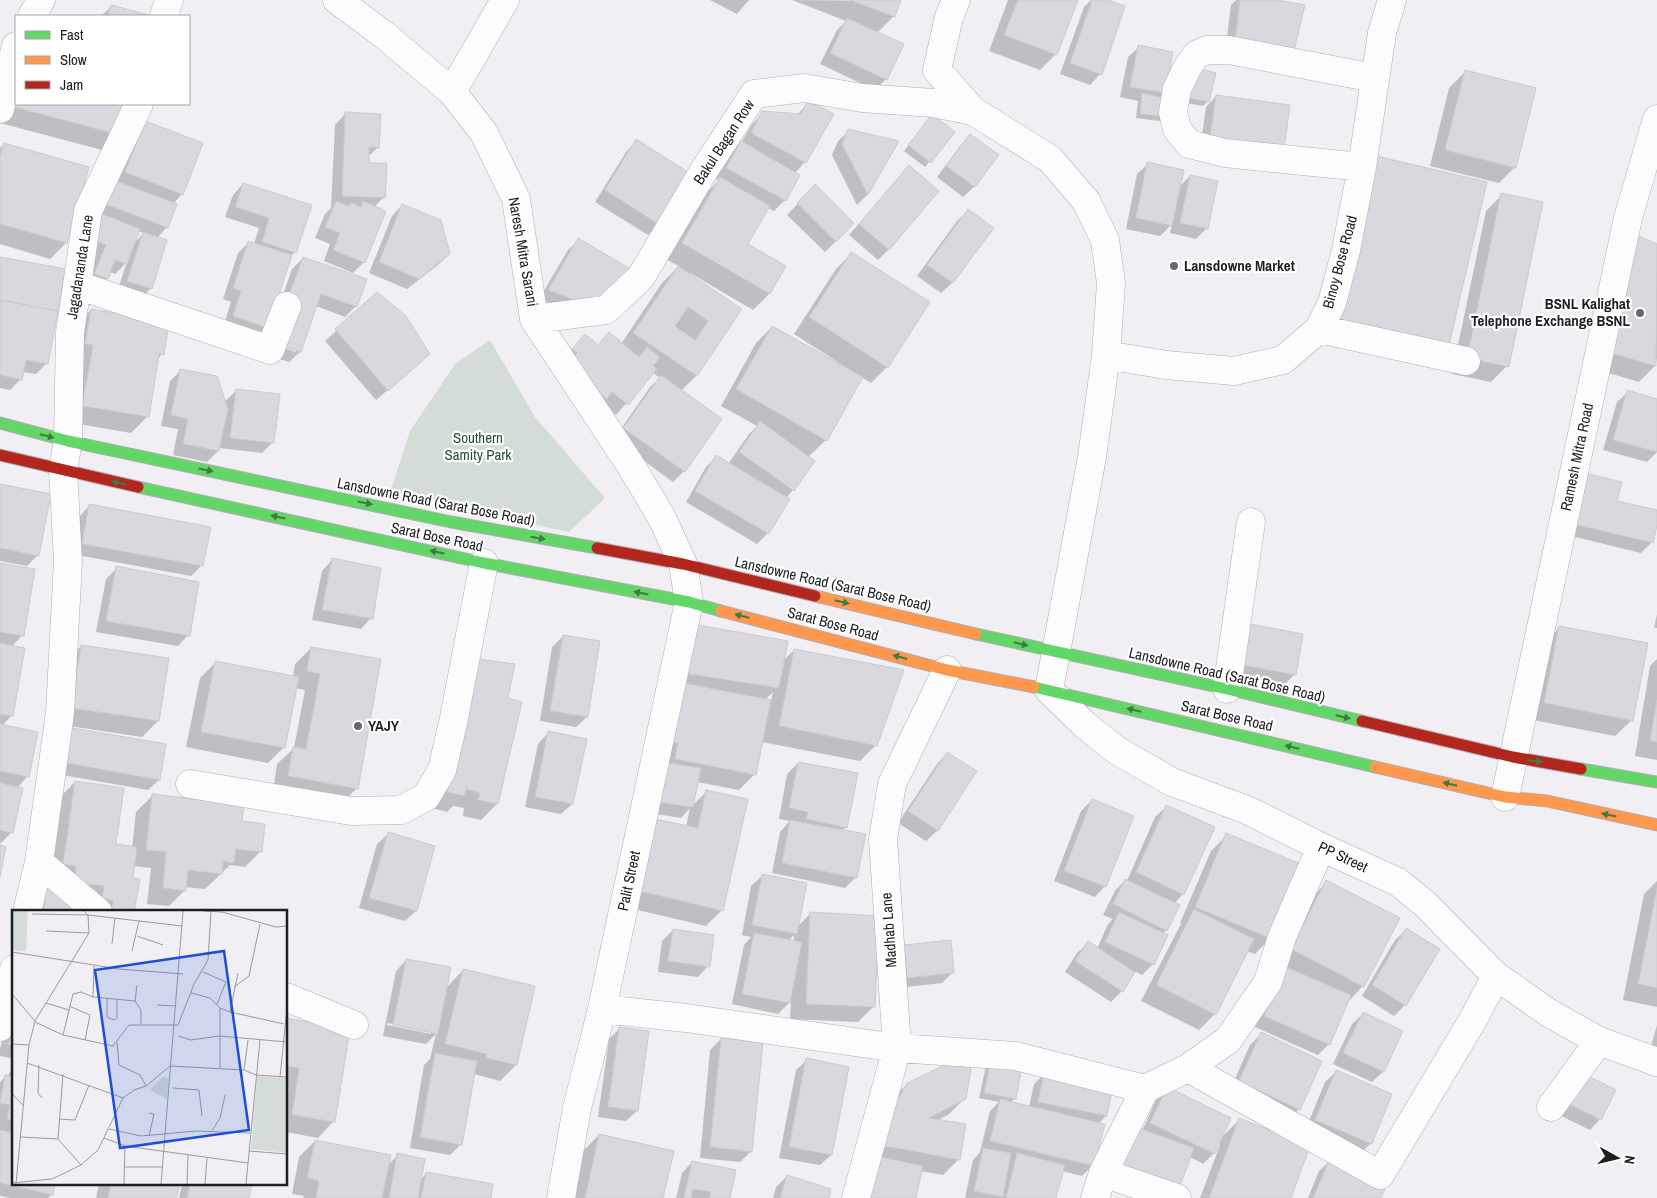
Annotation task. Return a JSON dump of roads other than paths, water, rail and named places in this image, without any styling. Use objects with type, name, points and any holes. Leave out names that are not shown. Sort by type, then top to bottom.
[{"type":"main road","name":"Lansdowne Road (Sarat Bose Road)","points":[[0,423],[68,441],[451,522],[683,564],[1513,758],[1657,782]]},
{"type":"main road","name":"Sarat Bose Road","points":[[0,454],[63,470],[484,563],[689,602],[947,670],[1049,690],[1504,797],[1548,801],[1657,825]]},
{"type":"street","points":[[33,15],[41,0]]},
{"type":"street","points":[[164,15],[169,0]]},
{"type":"street","name":"Naresh Mitra Sarani","points":[[337,0],[383,34],[452,92],[484,133],[516,200],[534,319],[634,469],[662,518],[683,564]]},
{"type":"street","points":[[452,92],[505,0]]},
{"type":"street","name":"Binoy Bose Road","points":[[1106,355],[1166,365],[1234,371],[1283,360],[1319,329],[1332,303],[1346,250],[1362,167],[1382,33],[1392,0]]},
{"type":"street","points":[[952,8],[937,70],[973,111],[1050,159],[1086,201],[1105,240],[1111,283],[1106,355],[1092,457],[1049,690]]},
{"type":"street","points":[[0,109],[10,47]]},
{"type":"street","points":[[1362,167],[1225,153],[1190,144],[1177,129],[1173,112],[1177,89],[1187,68],[1196,55],[1207,50],[1229,50],[1374,78]]},
{"type":"street","name":"Bakul Bagan Row","points":[[534,319],[606,310],[641,277],[703,172],[754,94],[804,88],[862,98],[933,103],[973,111]]},
{"type":"street","name":"Jagadananda Lane","points":[[27,910],[39,862],[60,713],[68,561],[63,470],[68,441],[70,333],[88,211],[140,105]]},
{"type":"street","name":"Ramesh Mitra Road","points":[[1504,797],[1628,218],[1657,119]]},
{"type":"street","points":[[77,284],[270,350],[287,306]]},
{"type":"street","points":[[1319,329],[1466,361]]},
{"type":"street","points":[[1227,690],[1251,522]]},
{"type":"street","points":[[190,784],[351,811],[401,810],[426,797],[442,770],[484,563]]},
{"type":"street","name":"Palit Street","points":[[561,1198],[578,1108],[602,1009],[689,602],[683,564]]},
{"type":"street","name":"Madhab Lane","points":[[856,1198],[897,1048],[883,839],[892,784],[947,670]]},
{"type":"street","name":"PP Street","points":[[1049,690],[1116,750],[1172,782],[1247,810],[1321,847],[1398,882],[1425,904],[1496,976],[1549,1013],[1599,1041],[1657,1062]]},
{"type":"street","points":[[1177,1198],[1099,1185],[1145,1089],[1188,1068],[1228,1040],[1268,982],[1282,937],[1321,847]]},
{"type":"street","points":[[39,862],[96,910]]},
{"type":"street","points":[[1188,1068],[1380,1175],[1474,1018],[1496,976]]},
{"type":"street","points":[[0,1027],[12,977]]},
{"type":"street","points":[[288,998],[354,1025]]},
{"type":"street","points":[[602,1009],[686,1018],[897,1048],[1016,1056],[1145,1089]]},
{"type":"street","points":[[1551,1107],[1599,1041]]},
{"type":"place","name":"Lansdowne Market","points":[[1174,266]]},
{"type":"place","name":"BSNL Kalighat Telephone Exchange BSNL","points":[[1640,313]]},
{"type":"place","name":"YAJY","points":[[358,726]]},
{"type":"park label","name":"Southern Samity Park","points":[[478,446]]}]
